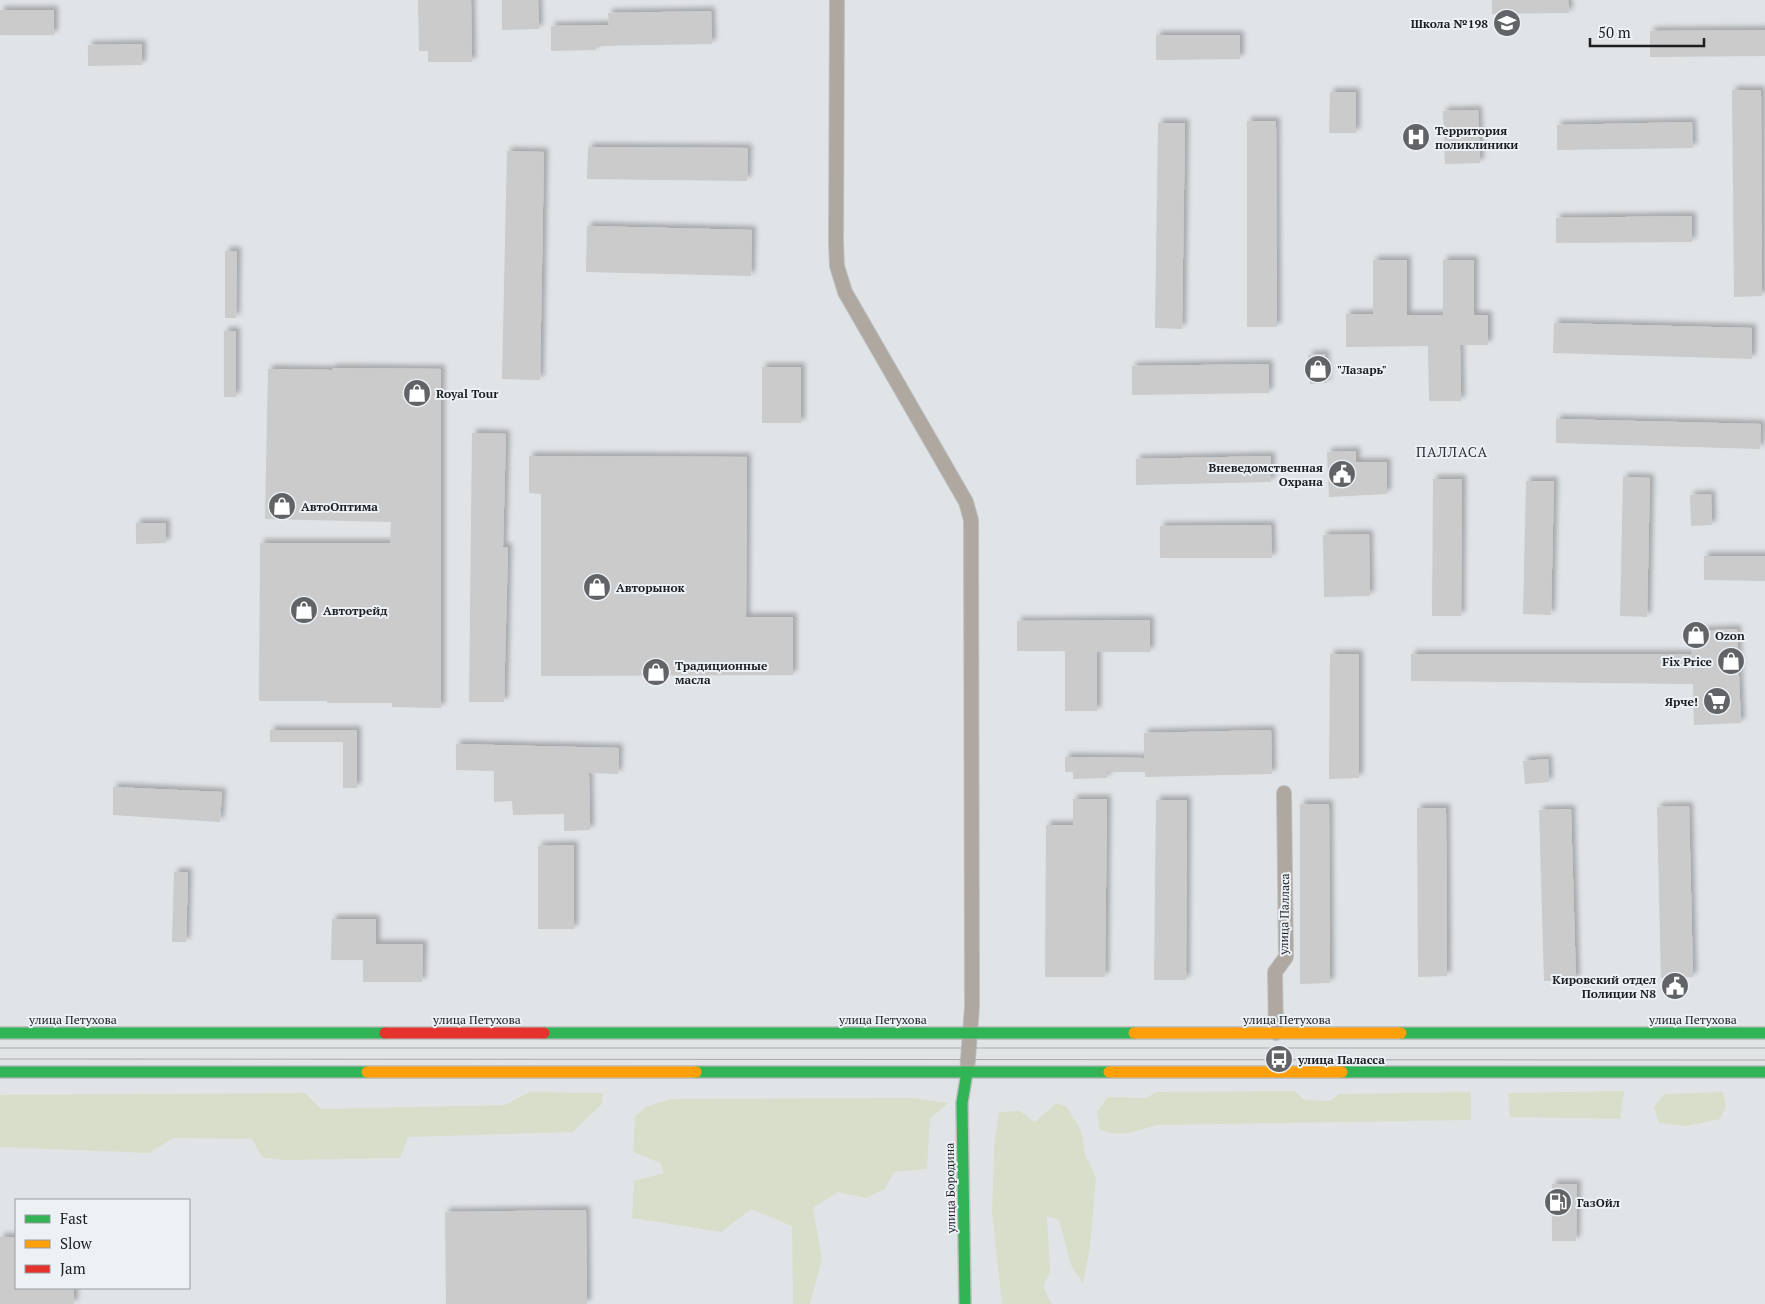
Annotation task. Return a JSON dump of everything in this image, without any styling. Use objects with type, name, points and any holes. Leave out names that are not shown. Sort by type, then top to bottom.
[{"type":"main road","name":"улица Петухова","points":[[0,1033],[1765,1033]]},
{"type":"main road","points":[[0,1072],[1765,1072]]},
{"type":"main road","name":"улица Бородина","points":[[965,1304],[962,1103],[967,1072]]},
{"type":"street","points":[[837,0],[836,242],[838,266],[845,292],[966,502],[971,520],[972,1007],[967,1072]]},
{"type":"street","name":"улица Палласа","points":[[1276,1033],[1275,972],[1286,957],[1284,793]]},
{"type":"green space","points":[[1295,1091],[1304,1100],[1330,1101],[1339,1094],[1471,1092],[1471,1120],[1157,1125],[1122,1134],[1100,1130],[1097,1112],[1108,1097],[1146,1098],[1156,1092]]},
{"type":"green space","points":[[1624,1091],[1620,1119],[1510,1117],[1508,1093]]},
{"type":"green space","points":[[530,1092],[603,1093],[602,1104],[573,1132],[408,1137],[400,1158],[287,1160],[263,1158],[252,1139],[173,1138],[149,1153],[0,1147],[0,1095],[305,1093],[321,1109],[505,1105]]},
{"type":"green space","points":[[1723,1092],[1726,1107],[1720,1119],[1686,1126],[1659,1123],[1654,1107],[1664,1094]]},
{"type":"green space","points":[[913,1098],[948,1103],[930,1119],[927,1169],[894,1172],[885,1189],[866,1198],[838,1192],[813,1208],[822,1259],[810,1304],[793,1304],[792,1226],[751,1209],[721,1232],[632,1218],[634,1181],[664,1173],[660,1163],[633,1152],[635,1116],[646,1107],[670,1099]]},
{"type":"green space","points":[[1056,1103],[1067,1107],[1082,1133],[1085,1154],[1096,1178],[1090,1247],[1083,1284],[1071,1265],[1059,1220],[1047,1216],[1050,1271],[1043,1287],[1052,1304],[1002,1304],[992,1213],[994,1146],[999,1112],[1020,1111],[1035,1122]]},
{"type":"building","points":[[418,0],[471,0],[472,62],[428,62],[428,51],[419,51]]},
{"type":"building","points":[[502,0],[538,0],[539,29],[502,30]]},
{"type":"building","points":[[1492,0],[1568,0],[1569,13],[1492,14]]},
{"type":"building","points":[[0,10],[54,10],[54,35],[0,35]]},
{"type":"building","points":[[711,11],[712,44],[596,46],[596,50],[551,51],[551,26],[609,25],[608,13]]},
{"type":"building","points":[[1765,30],[1765,56],[1650,57],[1650,31]]},
{"type":"building","points":[[1156,35],[1240,35],[1240,59],[1156,60]]},
{"type":"building","points":[[142,44],[142,65],[88,66],[88,45]]},
{"type":"building","points":[[1732,90],[1761,90],[1762,296],[1734,297]]},
{"type":"building","points":[[1330,92],[1356,92],[1356,133],[1329,133]]},
{"type":"building","points":[[1478,110],[1480,163],[1445,164],[1443,111]]},
{"type":"building","points":[[1247,121],[1276,121],[1277,327],[1247,327]]},
{"type":"building","points":[[1692,122],[1693,148],[1557,150],[1557,125]]},
{"type":"building","points":[[1158,123],[1185,123],[1182,329],[1155,328]]},
{"type":"building","points":[[588,147],[748,148],[747,181],[587,179]]},
{"type":"building","points":[[507,151],[544,152],[540,380],[502,379]]},
{"type":"building","points":[[1692,216],[1692,242],[1556,243],[1556,218]]},
{"type":"building","points":[[587,226],[752,230],[751,276],[586,272]]},
{"type":"building","points":[[225,251],[237,251],[236,318],[225,318]]},
{"type":"building","points":[[1373,260],[1407,260],[1407,315],[1443,315],[1443,260],[1474,260],[1474,315],[1488,315],[1488,345],[1460,345],[1461,401],[1429,401],[1428,346],[1346,347],[1346,314],[1373,314]]},
{"type":"building","points":[[1554,323],[1752,328],[1752,359],[1553,353]]},
{"type":"building","points":[[224,331],[236,331],[236,397],[224,397]]},
{"type":"building","name":"\"Лазарь\"","points":[[1325,354],[1327,383],[1310,384],[1308,355]]},
{"type":"building","points":[[1269,364],[1269,393],[1132,395],[1132,366]]},
{"type":"building","points":[[762,367],[801,367],[801,423],[762,423]]},
{"type":"building","points":[[332,368],[441,369],[441,708],[392,707],[392,703],[259,701],[260,543],[390,543],[391,522],[265,519],[268,369],[332,370]]},
{"type":"building","points":[[1556,419],[1761,424],[1760,449],[1556,443]]},
{"type":"building","points":[[472,433],[506,434],[503,547],[508,547],[504,702],[469,702]]},
{"type":"building","points":[[1356,451],[1356,462],[1387,462],[1387,494],[1329,497],[1327,452]]},
{"type":"building","points":[[529,456],[747,457],[746,617],[793,617],[793,675],[541,676],[541,494],[529,493]]},
{"type":"building","points":[[1271,456],[1271,482],[1136,485],[1136,459]]},
{"type":"building","points":[[1623,477],[1650,478],[1647,617],[1620,616]]},
{"type":"building","points":[[1433,479],[1462,479],[1461,616],[1432,616]]},
{"type":"building","points":[[1526,481],[1554,481],[1551,615],[1523,614]]},
{"type":"building","points":[[1711,494],[1712,525],[1691,526],[1690,495]]},
{"type":"building","points":[[136,523],[166,523],[166,543],[136,544]]},
{"type":"building","points":[[1271,525],[1272,558],[1160,558],[1160,526]]},
{"type":"building","points":[[1369,534],[1370,596],[1324,597],[1323,535]]},
{"type":"building","points":[[1704,556],[1765,556],[1765,581],[1704,580]]},
{"type":"building","points":[[1150,620],[1150,652],[1097,652],[1097,711],[1065,711],[1065,651],[1017,651],[1017,621]]},
{"type":"building","points":[[1737,629],[1741,723],[1694,725],[1693,684],[1411,681],[1411,654],[1692,654],[1691,631]]},
{"type":"building","points":[[1330,654],[1359,654],[1359,778],[1329,779]]},
{"type":"building","points":[[270,730],[357,730],[357,788],[343,788],[343,742],[270,742]]},
{"type":"building","points":[[1271,730],[1272,774],[1145,777],[1145,772],[1107,772],[1107,778],[1073,779],[1073,772],[1065,772],[1065,757],[1144,758],[1144,733]]},
{"type":"building","points":[[456,744],[619,748],[618,774],[589,773],[590,830],[564,831],[564,814],[513,815],[512,801],[494,802],[494,771],[456,770]]},
{"type":"building","points":[[1548,759],[1549,782],[1525,784],[1523,761]]},
{"type":"building","points":[[113,787],[222,792],[220,822],[113,815]]},
{"type":"building","points":[[1073,799],[1107,799],[1105,977],[1045,977],[1046,825],[1073,825]]},
{"type":"building","points":[[1156,800],[1187,800],[1186,980],[1154,980]]},
{"type":"building","points":[[1300,804],[1329,804],[1330,983],[1300,984]]},
{"type":"building","points":[[1689,806],[1693,977],[1661,978],[1657,807]]},
{"type":"building","points":[[1417,808],[1446,808],[1447,976],[1418,977]]},
{"type":"building","points":[[1571,809],[1576,980],[1544,981],[1539,810]]},
{"type":"building","points":[[574,845],[574,929],[538,929],[538,846]]},
{"type":"building","points":[[174,872],[188,872],[186,942],[172,942]]},
{"type":"building","points":[[332,919],[376,919],[376,944],[423,944],[422,982],[363,982],[363,960],[331,960]]},
{"type":"building","points":[[1552,1184],[1577,1184],[1576,1241],[1552,1241]]},
{"type":"building","points":[[586,1210],[587,1304],[446,1304],[445,1212]]},
{"type":"building","points":[[0,1237],[15,1237],[15,1289],[74,1289],[74,1304],[0,1304]]},
{"type":"tram line","points":[[0,1048],[1765,1048]]},
{"type":"tram line","points":[[0,1059],[1765,1060]]},
{"type":"traffic: fast","points":[[0,1033],[385,1033]]},
{"type":"traffic: fast","points":[[544,1033],[1134,1033]]},
{"type":"traffic: fast","points":[[1401,1033],[1765,1033]]},
{"type":"traffic: fast","points":[[0,1072],[367,1072]]},
{"type":"traffic: fast","points":[[696,1072],[1109,1072]]},
{"type":"traffic: fast","points":[[965,1304],[962,1103],[967,1072]]},
{"type":"traffic: fast","points":[[1342,1072],[1765,1072]]},
{"type":"traffic: slow","points":[[1134,1033],[1401,1033]]},
{"type":"traffic: slow","points":[[367,1072],[696,1072]]},
{"type":"traffic: slow","points":[[1109,1072],[1342,1072]]},
{"type":"traffic: jam","points":[[385,1033],[544,1033]]},
{"type":"place","name":"Школа №198","points":[[1507,23]]},
{"type":"place","name":"Территория поликлиники","points":[[1416,137]]},
{"type":"place","name":"\"Лазарь\"","points":[[1318,369]]},
{"type":"place","name":"Royal Tour","points":[[417,393]]},
{"type":"place","name":"Вневедомственная Охрана","points":[[1342,474]]},
{"type":"place","name":"АвтоОптима","points":[[282,506]]},
{"type":"place","name":"Авторынок","points":[[597,587]]},
{"type":"place","name":"Автотрейд","points":[[304,610]]},
{"type":"place","name":"Ozon","points":[[1696,635]]},
{"type":"place","name":"Fix Price","points":[[1731,661]]},
{"type":"place","name":"Традиционные масла","points":[[656,672]]},
{"type":"place","name":"Ярче!","points":[[1717,701]]},
{"type":"place","name":"Кировский отдел Полиции N8","points":[[1675,986]]},
{"type":"place","name":"улица Паласса","points":[[1279,1059]]},
{"type":"place","name":"ГазОйл","points":[[1558,1202]]},
{"type":"district","name":"ПАЛЛАСА","points":[[1452,451]]}]
